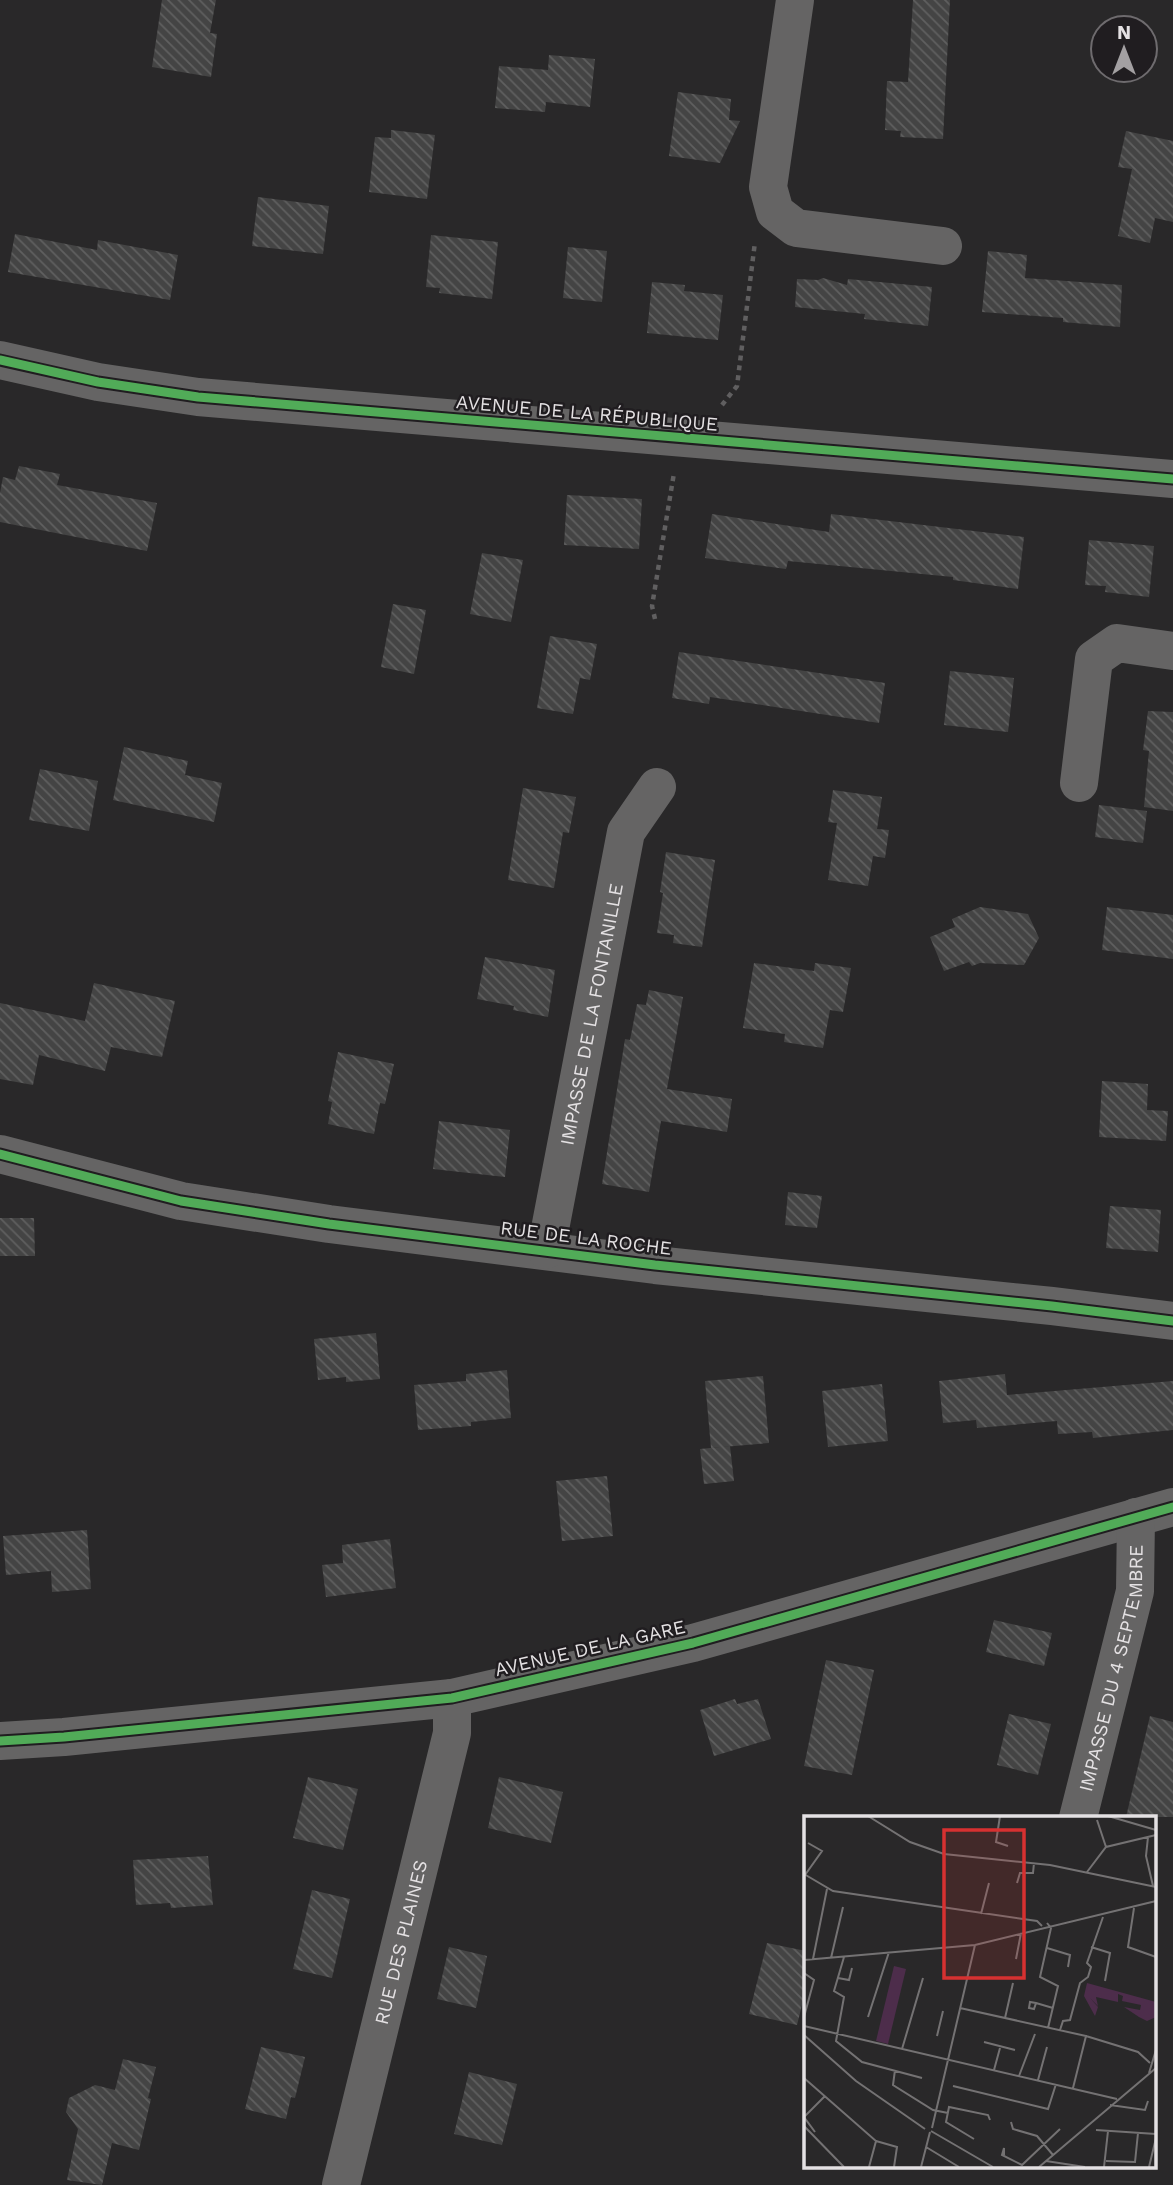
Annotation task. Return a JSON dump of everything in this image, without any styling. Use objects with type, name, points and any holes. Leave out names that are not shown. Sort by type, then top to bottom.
[{"type":"street","points":[[795,0],[768,187],[775,212],[796,228],[943,246]]},
{"type":"street","name":"AVENUE DE LA RÉPUBLIQUE","points":[[0,360],[99,382],[198,397],[1173,480]]},
{"type":"street","points":[[1079,783],[1094,659],[1117,643],[1173,650]]},
{"type":"street","name":"IMPASSE DE LA FONTANILLE","points":[[546,1250],[626,832],[657,787]]},
{"type":"street","name":"RUE DE LA ROCHE","points":[[0,1154],[181,1201],[329,1224],[655,1265],[1173,1321]]},
{"type":"street","name":"AVENUE DE LA GARE","points":[[0,1741],[452,1698],[694,1643],[1173,1507]]},
{"type":"street","name":"IMPASSE DU 4 SEPTEMBRE","points":[[1079,1816],[1135,1591],[1136,1517]]},
{"type":"street","name":"RUE DES PLAINES","points":[[341,2185],[452,1733],[452,1698]]},
{"type":"building","points":[[162,0],[216,0],[210,33],[217,34],[211,77],[152,67]]},
{"type":"building","points":[[913,0],[950,0],[943,139],[900,137],[901,131],[885,130],[887,81],[908,82]]},
{"type":"building","points":[[549,55],[595,59],[590,107],[546,102],[545,112],[495,108],[499,66],[548,70]]},
{"type":"building","points":[[678,92],[731,99],[729,120],[740,121],[720,163],[669,156]]},
{"type":"building","points":[[391,130],[435,135],[427,199],[369,192],[375,137],[391,138]]},
{"type":"building","points":[[1126,131],[1173,141],[1173,222],[1155,218],[1150,243],[1118,236],[1132,169],[1118,167]]},
{"type":"building","points":[[258,197],[329,206],[323,254],[252,246]]},
{"type":"building","points":[[15,234],[97,250],[98,240],[178,255],[170,300],[8,272]]},
{"type":"building","points":[[431,235],[498,242],[492,299],[439,293],[440,288],[426,287]]},
{"type":"building","points":[[568,247],[607,251],[602,302],[563,298]]},
{"type":"building","points":[[988,251],[1027,255],[1025,278],[1122,285],[1120,327],[1063,322],[1063,318],[982,312]]},
{"type":"building","points":[[823,278],[847,285],[848,279],[932,287],[928,326],[864,319],[865,314],[795,307],[797,279]]},
{"type":"building","points":[[652,282],[685,285],[684,291],[723,295],[718,340],[647,333]]},
{"type":"building","points":[[19,466],[60,474],[57,485],[157,503],[147,551],[0,522],[3,477],[15,480]]},
{"type":"building","points":[[567,495],[642,499],[639,549],[564,545]]},
{"type":"building","points":[[712,514],[829,532],[831,514],[1024,537],[1018,589],[953,580],[953,577],[788,561],[786,569],[705,558]]},
{"type":"building","points":[[1089,540],[1154,546],[1149,597],[1105,592],[1106,586],[1085,585]]},
{"type":"building","points":[[482,553],[523,560],[511,622],[470,614]]},
{"type":"building","points":[[393,604],[426,610],[414,674],[381,667]]},
{"type":"building","points":[[550,636],[597,644],[590,680],[580,678],[573,714],[537,708]]},
{"type":"building","points":[[679,652],[885,683],[879,723],[710,697],[709,704],[672,698]]},
{"type":"building","points":[[950,671],[1014,678],[1008,732],[944,725]]},
{"type":"building","points":[[1148,711],[1173,712],[1173,811],[1144,807],[1149,751],[1143,750]]},
{"type":"building","points":[[124,747],[188,761],[185,775],[222,783],[214,822],[113,800]]},
{"type":"building","points":[[40,769],[98,781],[89,831],[29,820]]},
{"type":"building","points":[[523,788],[576,797],[569,833],[563,832],[554,888],[508,880]]},
{"type":"building","points":[[833,790],[882,797],[877,829],[889,830],[885,858],[873,856],[868,886],[828,880],[837,823],[828,822]]},
{"type":"building","points":[[1099,805],[1147,811],[1143,843],[1095,837]]},
{"type":"building","points":[[666,852],[715,860],[702,947],[673,943],[674,935],[657,933]]},
{"type":"building","points":[[980,907],[1028,914],[1039,938],[1024,965],[980,963],[972,966],[969,962],[944,971],[930,937],[955,927],[952,919]]},
{"type":"building","points":[[1107,907],[1173,915],[1173,959],[1102,950]]},
{"type":"building","points":[[485,957],[555,970],[548,1017],[513,1010],[514,1006],[477,999]]},
{"type":"building","points":[[754,963],[814,971],[815,963],[851,968],[843,1012],[830,1010],[823,1048],[784,1042],[785,1034],[743,1028]]},
{"type":"building","points":[[94,983],[175,1001],[162,1057],[111,1047],[105,1071],[39,1055],[33,1085],[0,1079],[0,1003],[85,1021]]},
{"type":"building","points":[[649,990],[683,997],[667,1089],[732,1099],[727,1132],[661,1121],[649,1192],[602,1184],[625,1039],[630,1040],[637,1004],[646,1005]]},
{"type":"building","points":[[338,1052],[394,1064],[385,1104],[380,1103],[374,1134],[328,1124],[332,1102],[328,1101]]},
{"type":"building","points":[[1102,1081],[1148,1084],[1147,1110],[1168,1111],[1166,1141],[1099,1137]]},
{"type":"building","points":[[439,1121],[510,1130],[505,1177],[433,1169]]},
{"type":"building","points":[[788,1192],[822,1196],[817,1228],[785,1225]]},
{"type":"building","points":[[1110,1206],[1161,1210],[1158,1252],[1106,1248]]},
{"type":"building","points":[[0,1218],[34,1218],[35,1256],[0,1256]]},
{"type":"building","points":[[376,1333],[380,1379],[346,1382],[346,1377],[318,1380],[314,1339]]},
{"type":"building","points":[[507,1370],[511,1418],[471,1422],[471,1426],[418,1430],[414,1385],[466,1381],[466,1374]]},
{"type":"building","points":[[1005,1374],[1007,1395],[1173,1381],[1173,1430],[1093,1438],[1092,1432],[1058,1434],[1057,1421],[977,1428],[976,1420],[943,1423],[939,1381]]},
{"type":"building","points":[[763,1376],[769,1443],[711,1448],[705,1381]]},
{"type":"building","points":[[882,1384],[888,1441],[828,1447],[822,1391]]},
{"type":"building","points":[[730,1446],[734,1481],[704,1484],[700,1449]]},
{"type":"building","points":[[607,1476],[613,1536],[562,1541],[556,1481]]},
{"type":"building","points":[[87,1530],[91,1589],[52,1592],[51,1571],[6,1575],[3,1536]]},
{"type":"building","points":[[390,1539],[396,1588],[326,1597],[322,1565],[343,1563],[342,1545]]},
{"type":"building","points":[[994,1620],[1052,1633],[1044,1666],[986,1652]]},
{"type":"building","points":[[826,1660],[874,1670],[852,1775],[804,1766]]},
{"type":"building","points":[[735,1699],[737,1704],[758,1699],[771,1739],[714,1756],[700,1710]]},
{"type":"building","points":[[1009,1714],[1051,1724],[1038,1775],[997,1765]]},
{"type":"building","points":[[1150,1716],[1173,1722],[1173,1817],[1126,1816]]},
{"type":"building","points":[[308,1777],[358,1789],[343,1850],[293,1838]]},
{"type":"building","points":[[499,1777],[563,1792],[551,1843],[488,1828]]},
{"type":"building","points":[[208,1856],[213,1905],[171,1908],[170,1903],[136,1905],[133,1860]]},
{"type":"building","points":[[312,1890],[350,1899],[332,1978],[293,1969]]},
{"type":"building","points":[[767,1943],[804,1951],[804,1997],[797,2025],[749,2014]]},
{"type":"building","points":[[449,1947],[487,1956],[476,2008],[437,1999]]},
{"type":"building","points":[[261,2047],[305,2057],[295,2098],[291,2097],[286,2119],[245,2109]]},
{"type":"building","points":[[123,2059],[156,2067],[139,2150],[112,2143],[102,2185],[67,2180],[78,2129],[66,2112],[69,2098],[95,2085],[115,2090]]},
{"type":"building","points":[[469,2072],[517,2084],[502,2145],[454,2134]]},
{"type":"cycle path","points":[[0,360],[98,382],[198,397],[1173,479]]},
{"type":"cycle path","points":[[0,1154],[181,1201],[329,1224],[655,1265],[1173,1321]]},
{"type":"cycle path","points":[[0,1741],[452,1698],[693,1643],[1173,1507]]}]
